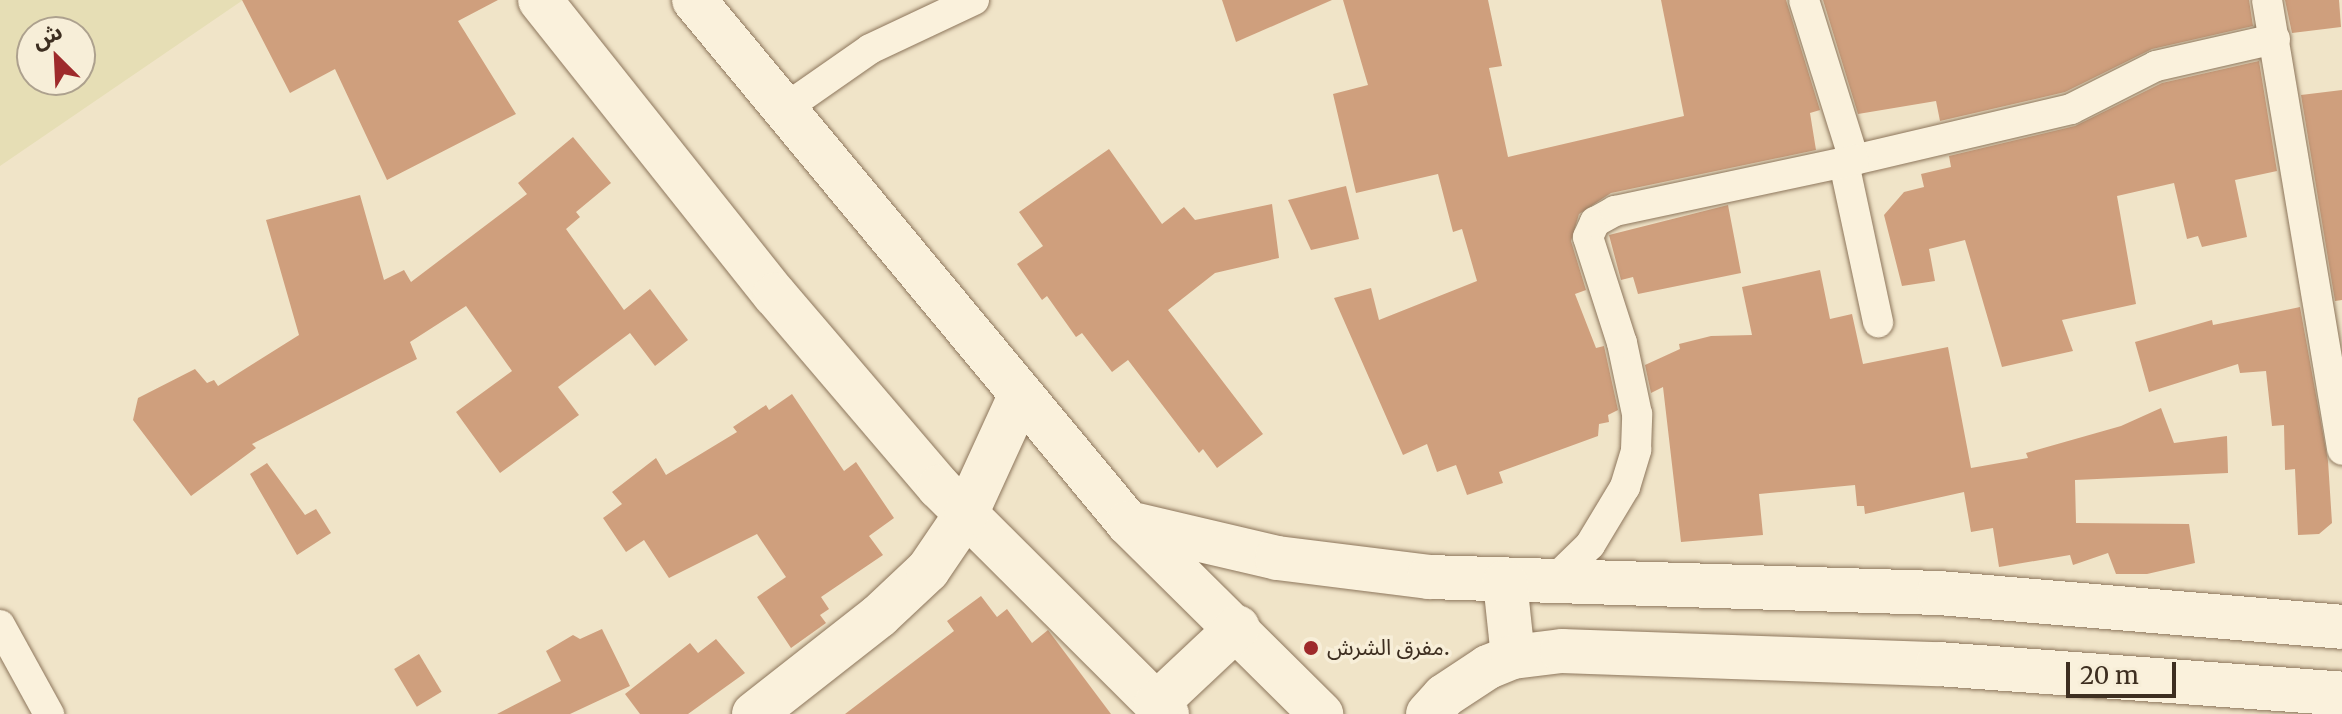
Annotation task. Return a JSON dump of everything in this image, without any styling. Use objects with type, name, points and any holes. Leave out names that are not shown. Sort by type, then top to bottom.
[{"type":"street","points":[[540,0],[775,295],[966,514],[1162,709],[1238,627]]},
{"type":"street","points":[[694,0],[787,107],[1019,398],[1128,523],[1238,627],[1321,714]]},
{"type":"street","points":[[787,107],[870,49],[974,0]]},
{"type":"street","points":[[1804,0],[1849,162],[1878,322]]},
{"type":"street","points":[[2267,0],[2310,279],[2330,355],[2342,450]]},
{"type":"street","points":[[1550,584],[1590,545],[1625,487],[1636,450],[1637,414],[1622,343],[1588,237],[1595,222],[1615,211],[1849,162],[2071,109],[2156,66],[2275,39]]},
{"type":"street","points":[[754,714],[905,595],[966,514],[1019,398]]},
{"type":"street","points":[[1128,523],[1277,558],[1505,582],[1939,593],[2342,627]]},
{"type":"street","points":[[1505,582],[1513,657]]},
{"type":"street","points":[[0,625],[49,714]]},
{"type":"street","points":[[1428,714],[1468,678],[1513,657],[1562,651],[1862,660],[2337,700]]},
{"type":"shaded area","points":[[0,0],[243,0],[0,166]]},
{"type":"building","points":[[242,0],[498,0],[458,21],[516,114],[387,180],[335,69],[290,93]]},
{"type":"building","points":[[1222,0],[1332,0],[1236,42]]},
{"type":"building","points":[[1343,0],[1488,0],[1502,66],[1489,68],[1508,157],[1684,116],[1661,0],[1786,0],[1820,110],[1810,113],[1816,150],[1611,193],[1579,214],[1571,241],[1586,290],[1575,294],[1596,348],[1604,346],[1618,410],[1608,415],[1609,422],[1599,424],[1598,436],[1499,472],[1503,483],[1467,495],[1456,465],[1437,472],[1427,444],[1403,455],[1334,298],[1371,288],[1379,320],[1477,281],[1462,229],[1453,232],[1438,174],[1356,193],[1333,94],[1368,85]]},
{"type":"building","points":[[1823,0],[2249,0],[2253,26],[2152,49],[2065,92],[1940,121],[1936,101],[1858,114]]},
{"type":"building","points":[[2285,0],[2339,0],[2341,27],[2292,33]]},
{"type":"building","points":[[2259,61],[2277,171],[2235,180],[2247,237],[2202,247],[2198,236],[2187,239],[2174,183],[2117,196],[2136,304],[2062,320],[2073,351],[2002,367],[1965,240],[1929,249],[1935,281],[1902,286],[1884,215],[1904,192],[1924,187],[1921,174],[1951,167],[1949,156],[2075,126],[2162,83]]},
{"type":"building","points":[[2342,90],[2342,300],[2335,301],[2301,95]]},
{"type":"building","points":[[573,137],[611,183],[576,212],[580,217],[566,229],[624,310],[650,289],[688,340],[655,366],[630,333],[558,387],[579,415],[500,473],[456,412],[512,371],[466,306],[410,342],[417,359],[252,444],[256,448],[191,496],[133,420],[138,398],[195,369],[207,383],[214,380],[218,386],[299,335],[266,220],[360,195],[384,280],[404,270],[411,282],[527,194],[518,183]]},
{"type":"building","points":[[1109,149],[1162,224],[1184,207],[1195,220],[1272,204],[1279,258],[1215,273],[1168,310],[1263,434],[1217,468],[1203,449],[1199,453],[1128,360],[1112,372],[1082,333],[1076,337],[1047,296],[1042,300],[1017,264],[1043,246],[1019,212]]},
{"type":"building","points":[[1346,186],[1359,239],[1311,250],[1288,200]]},
{"type":"building","points":[[1728,205],[1741,273],[1638,294],[1633,277],[1621,280],[1609,235]]},
{"type":"building","points":[[1820,270],[1830,319],[1852,314],[1863,364],[1948,347],[1971,468],[2028,458],[2026,453],[2121,426],[2161,408],[2174,443],[2227,436],[2228,473],[2075,480],[2076,523],[2189,524],[2195,563],[2147,574],[2116,574],[2108,553],[2073,565],[2070,555],[1999,567],[1993,528],[1971,532],[1964,492],[1865,514],[1864,506],[1857,506],[1855,485],[1759,494],[1763,535],[1681,542],[1663,387],[1651,393],[1645,365],[1680,349],[1679,344],[1711,336],[1752,335],[1742,287]]},
{"type":"building","points":[[2300,307],[2328,461],[2332,523],[2319,534],[2298,535],[2295,469],[2285,470],[2284,425],[2272,426],[2266,371],[2240,373],[2238,364],[2149,392],[2135,342],[2212,320],[2213,325]]},
{"type":"building","points":[[792,394],[844,471],[856,462],[894,518],[869,536],[883,555],[821,597],[829,609],[820,615],[826,623],[791,648],[757,597],[786,577],[757,534],[669,578],[644,540],[626,552],[603,518],[622,504],[612,492],[656,458],[666,475],[737,432],[733,427],[766,405],[769,410]]},
{"type":"building","points":[[267,463],[305,515],[316,509],[331,533],[297,555],[250,474]]},
{"type":"building","points":[[981,596],[997,617],[1007,609],[1032,643],[1048,630],[1111,714],[845,714],[954,631],[947,621]]},
{"type":"building","points":[[602,629],[630,686],[570,714],[497,714],[561,681],[546,651],[573,635],[580,639]]},
{"type":"building","points":[[716,639],[745,673],[688,714],[640,714],[625,694],[690,643],[698,653]]},
{"type":"building","points":[[419,654],[442,692],[417,707],[394,669]]},
{"type":"place","name":"مفرق الشرش.","points":[[1311,648]]}]
